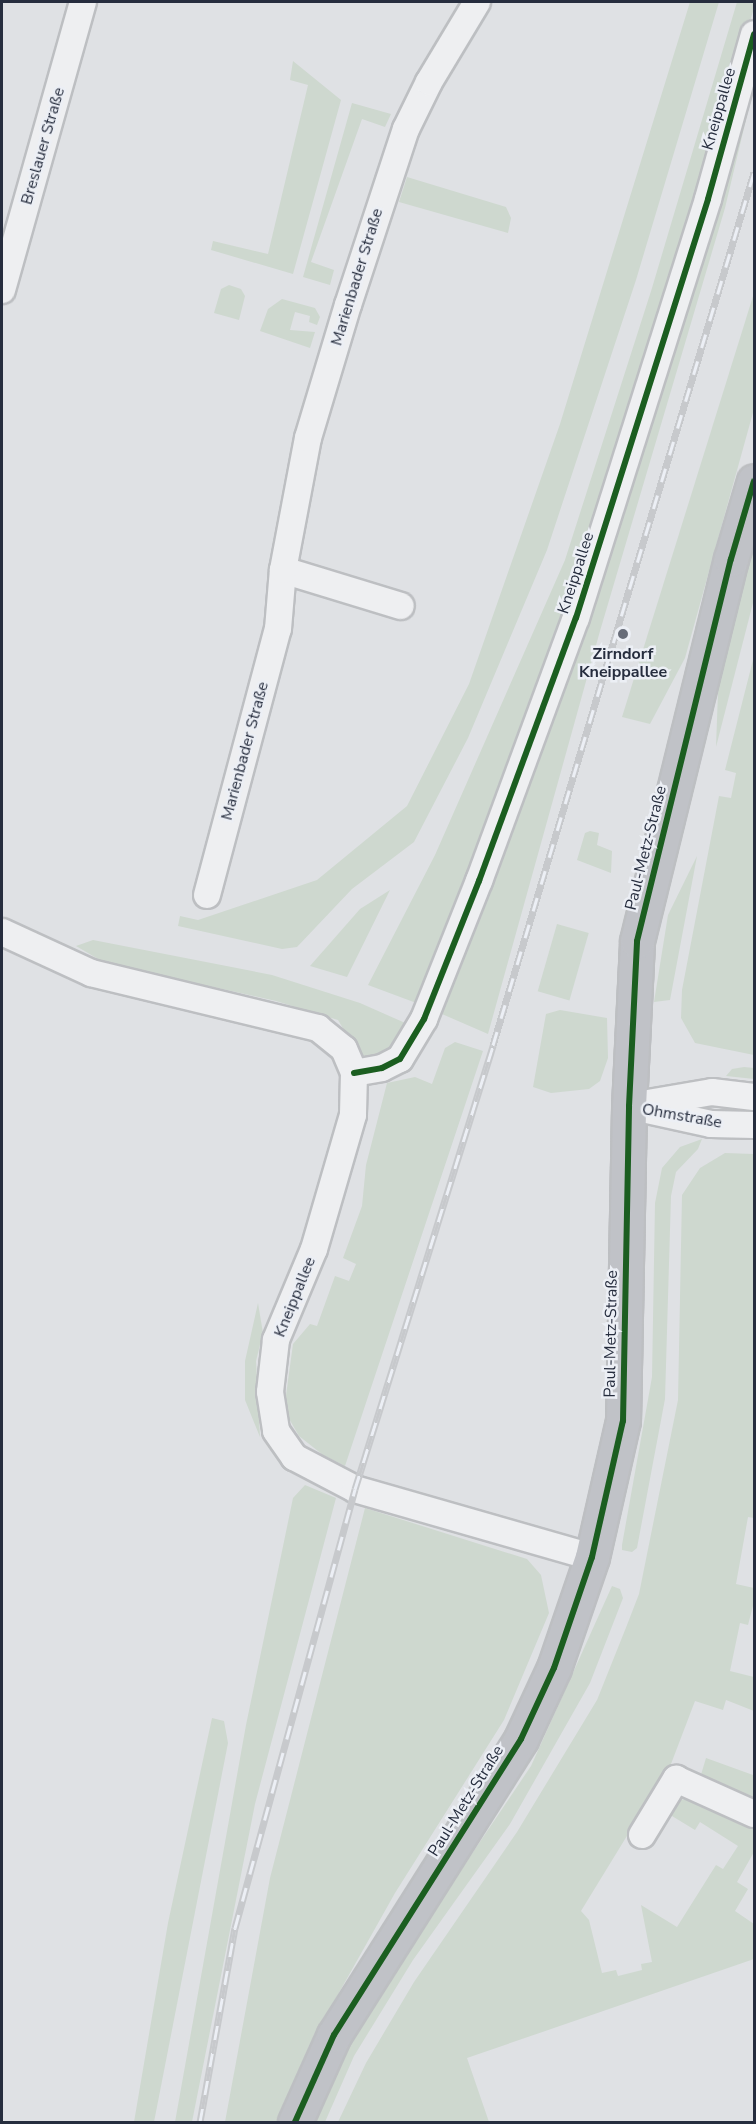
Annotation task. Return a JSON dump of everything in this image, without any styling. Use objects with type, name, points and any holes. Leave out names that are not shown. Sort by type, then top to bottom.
[{"type":"street","name":"Breslauer Straße","points":[[2,290],[83,2]]},
{"type":"street","name":"Marienbader Straße","points":[[207,895],[278,629],[283,570],[308,438],[387,179],[429,82],[477,2]]},
{"type":"street","name":"Kneippallee","points":[[354,1073],[382,1068],[400,1059],[424,1019],[479,881],[576,618],[708,199],[754,34]]},
{"type":"street","name":"Paul-Metz-Straße","points":[[295,2122],[334,2034],[521,1739],[554,1668],[592,1557],[623,1421],[629,1106],[637,941],[731,559],[754,481]]},
{"type":"street","points":[[283,570],[401,606]]},
{"type":"street","name":"Kneippallee","points":[[2,932],[91,973],[318,1028],[344,1050],[354,1073],[353,1115],[340,1167],[314,1249],[276,1340],[270,1392],[276,1431],[294,1457],[355,1489],[592,1557]]},
{"type":"street","name":"Ohmstraße","points":[[629,1106],[712,1092],[754,1097]]},
{"type":"street","name":"Ohmstraße","points":[[629,1106],[711,1124],[754,1125]]},
{"type":"street","points":[[642,1835],[676,1779],[754,1814]]},
{"type":"shaded area","points":[[690,2],[719,2],[636,280],[547,550],[468,738],[414,842],[352,889],[297,947],[282,949],[178,926],[180,916],[198,920],[317,880],[407,806],[469,684],[560,424]]},
{"type":"shaded area","points":[[737,2],[754,2],[754,8],[570,616],[419,1004],[368,985],[435,855],[565,560],[652,288]]},
{"type":"shaded area","points":[[754,43],[754,86],[725,208],[600,631],[488,1034],[435,1011]]},
{"type":"shaded area","points":[[293,61],[341,100],[293,274],[211,250],[213,241],[268,254],[308,85],[290,80]]},
{"type":"shaded area","points":[[352,103],[391,114],[385,127],[362,119],[311,262],[334,270],[330,285],[303,277]]},
{"type":"shaded area","points":[[407,177],[506,207],[511,218],[508,233],[399,202]]},
{"type":"shaded area","points":[[229,285],[241,289],[245,296],[239,320],[214,313],[221,289]]},
{"type":"shaded area","points":[[754,293],[754,409],[685,658],[650,724],[622,717]]},
{"type":"shaded area","points":[[282,299],[315,308],[320,317],[317,325],[309,322],[310,316],[295,312],[290,330],[315,332],[310,348],[260,331],[268,309]]},
{"type":"shaded area","points":[[754,538],[754,599],[716,747],[719,665]]},
{"type":"shaded area","points":[[754,656],[754,1055],[695,1043],[681,1018],[682,990],[719,796],[731,798],[736,773],[725,770]]},
{"type":"shaded area","points":[[590,831],[599,833],[597,845],[612,851],[611,873],[577,860],[585,833]]},
{"type":"shaded area","points":[[697,856],[670,1000],[654,1002],[668,915]]},
{"type":"shaded area","points":[[390,890],[347,977],[310,966],[360,909]]},
{"type":"shaded area","points":[[557,924],[589,933],[569,1000],[538,991]]},
{"type":"shaded area","points":[[93,940],[272,975],[360,1003],[412,1026],[392,1053],[369,1058],[359,1055],[338,1020],[276,1001],[105,963],[76,946]]},
{"type":"shaded area","points":[[560,1010],[607,1018],[608,1058],[600,1081],[589,1089],[551,1093],[533,1087],[546,1014]]},
{"type":"shaded area","points":[[455,1042],[483,1051],[345,1466],[323,1455],[299,1436],[284,1410],[293,1344],[310,1324],[317,1326],[335,1276],[349,1281],[356,1264],[343,1258],[362,1206],[366,1165],[387,1083],[415,1077],[432,1084],[445,1048]]},
{"type":"shaded area","points":[[754,1068],[754,1079],[726,1076],[732,1069]]},
{"type":"shaded area","points":[[702,1139],[698,1149],[676,1172],[671,1196],[665,1399],[637,1548],[632,1552],[622,1550],[622,1545],[652,1377],[655,1203],[662,1168],[680,1147]]},
{"type":"shaded area","points":[[725,1153],[754,1154],[754,1518],[748,1517],[736,1584],[754,1588],[754,1602],[748,1625],[740,1623],[730,1671],[754,1677],[754,1711],[726,1700],[723,1710],[695,1701],[671,1764],[581,1911],[589,1920],[602,1973],[616,1970],[618,1976],[642,1970],[641,1964],[652,1962],[641,1905],[677,1927],[716,1865],[723,1869],[738,1846],[700,1822],[695,1830],[667,1813],[673,1800],[694,1799],[754,1829],[754,1852],[737,1882],[748,1889],[735,1911],[754,1924],[754,1959],[467,2058],[489,2122],[338,2122],[366,2063],[414,1982],[517,1832],[597,1700],[627,1625],[639,1594],[678,1400],[682,1195],[700,1168]]},
{"type":"shaded area","points":[[258,1303],[263,1333],[256,1361],[260,1437],[245,1400],[245,1361]]},
{"type":"shaded area","points":[[305,1485],[336,1498],[255,1804],[192,2122],[175,2122],[246,1725],[293,1498]]},
{"type":"shaded area","points":[[365,1508],[527,1559],[541,1575],[549,1613],[504,1720],[395,1893],[309,2046],[278,2122],[225,2122],[270,1878]]},
{"type":"shaded area","points":[[612,1586],[620,1589],[623,1598],[590,1683],[510,1824],[413,1960],[354,2056],[325,2122],[314,2122],[341,2058],[391,1974],[531,1766]]},
{"type":"shaded area","points":[[212,1718],[224,1721],[228,1743],[154,2122],[134,2122],[168,1923]]},
{"type":"shaded area","points":[[706,1758],[753,1775],[754,1771],[754,1801],[700,1778]]},
{"type":"railway","points":[[200,2122],[235,1928],[355,1489],[493,1045],[754,172]]},
{"type":"cycle path","points":[[354,1073],[382,1068],[400,1059],[424,1019],[479,881],[576,618],[708,199],[754,34]]},
{"type":"cycle path","points":[[295,2122],[334,2035],[521,1739],[554,1668],[592,1557],[623,1421],[629,1106],[637,941],[731,559],[754,481]]},
{"type":"place","name":"Zirndorf Kneippallee","points":[[623,634]]}]
